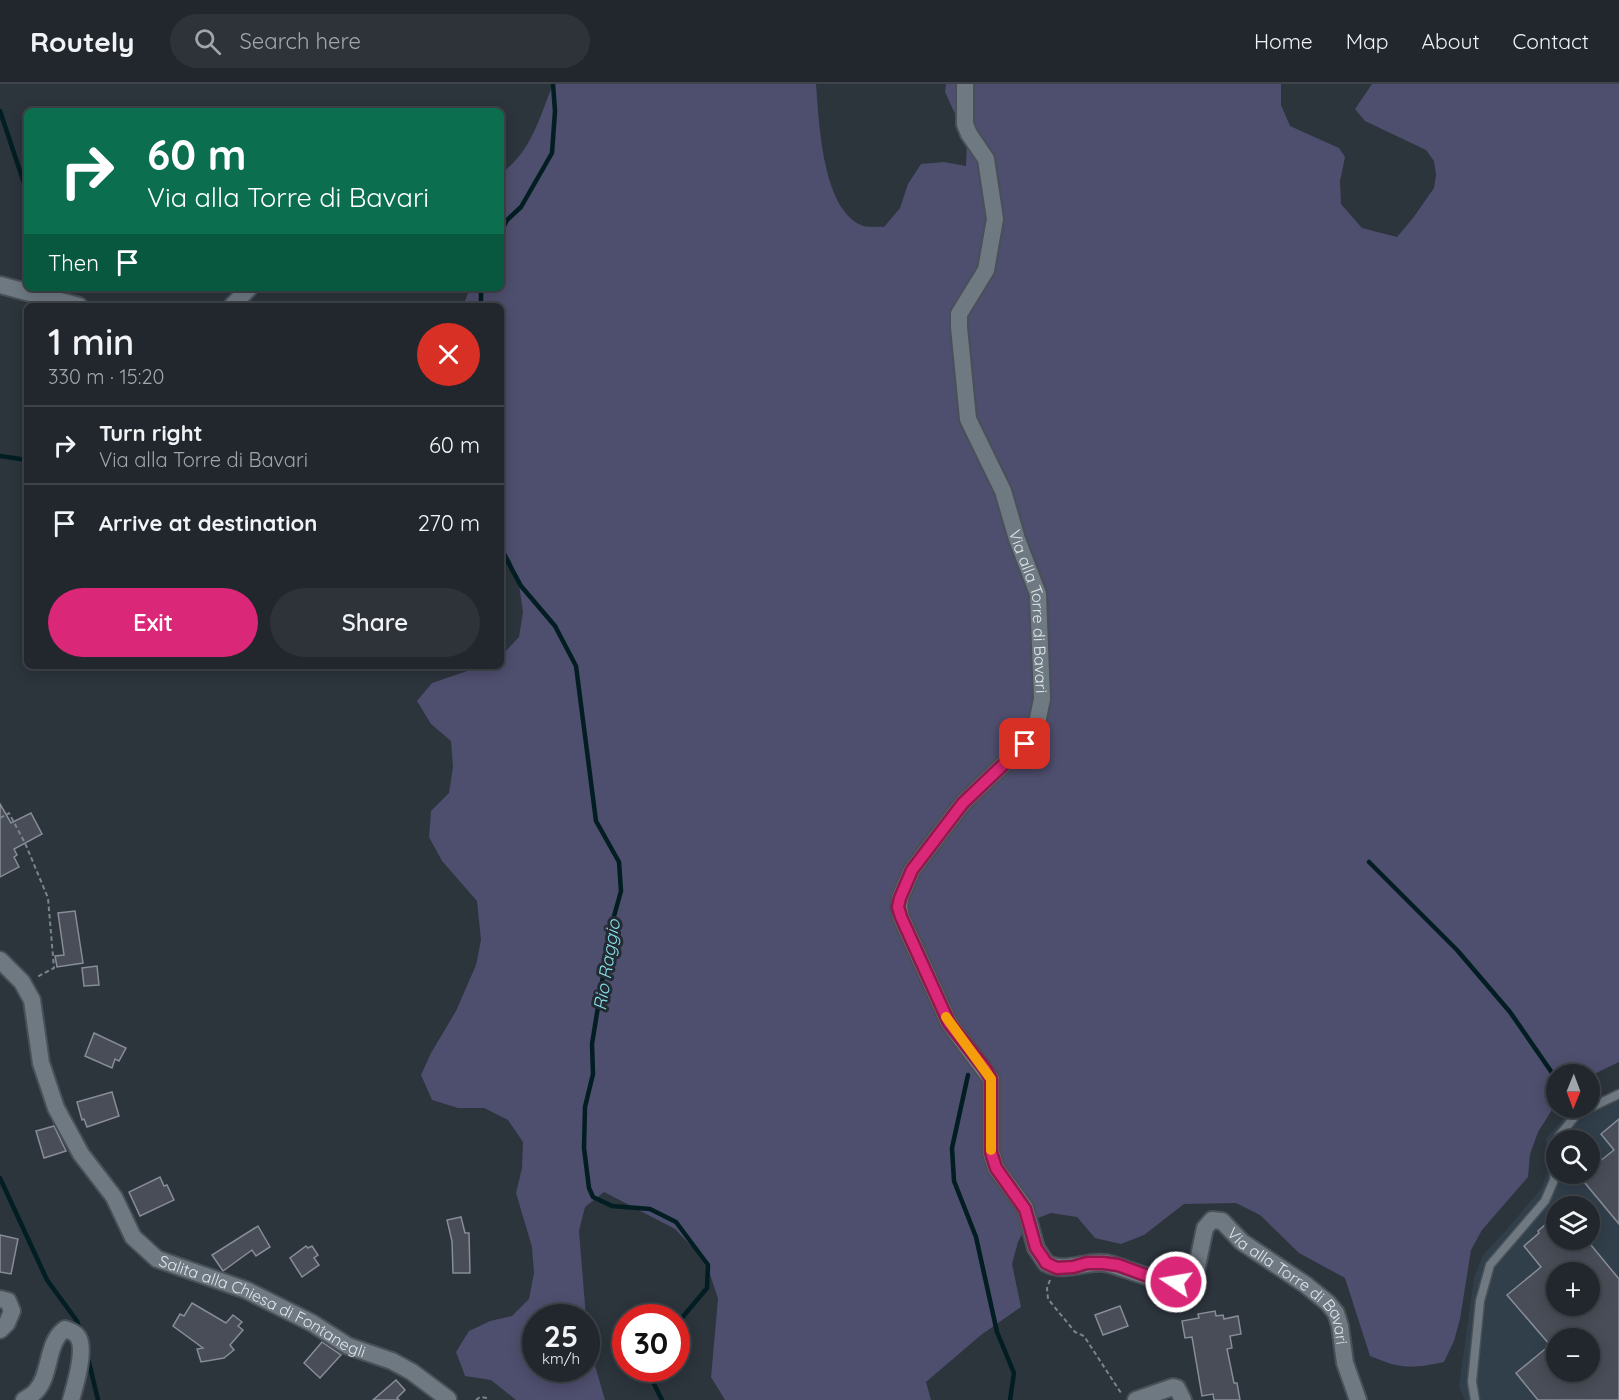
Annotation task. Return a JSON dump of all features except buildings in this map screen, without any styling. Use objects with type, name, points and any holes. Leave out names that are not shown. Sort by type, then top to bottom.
[{"type":"street","name":"Via alla Torre di Bavari","points":[[965,84],[965,124],[986,159],[994,219],[986,270],[959,314],[966,406],[968,419],[1003,491],[1017,539],[1038,594],[1042,699],[1037,723],[1025,744],[963,803],[912,870],[904,884],[898,907],[949,1023],[991,1079],[991,1152],[996,1168],[1025,1209],[1036,1248],[1046,1263],[1062,1268],[1087,1263],[1103,1263],[1118,1265],[1156,1279],[1182,1281],[1194,1275],[1196,1271],[1205,1228],[1212,1220],[1222,1221],[1242,1242],[1306,1285],[1328,1303],[1336,1313],[1345,1363],[1358,1400]]},
{"type":"street","points":[[0,285],[68,303]]},
{"type":"street","points":[[235,303],[246,291]]},
{"type":"street","name":"Salita alla Chiesa di Fontanegli","points":[[0,960],[25,986],[32,1000],[41,1064],[56,1108],[81,1154],[114,1197],[133,1236],[148,1252],[157,1259],[246,1290],[312,1323],[348,1346],[392,1361],[412,1372],[448,1399]]},
{"type":"street","points":[[0,1299],[8,1301],[12,1311],[8,1323],[0,1330]]},
{"type":"street","points":[[24,1400],[38,1390],[55,1342],[65,1329],[73,1332],[80,1344],[77,1377],[71,1400]]},
{"type":"street","points":[[1130,1399],[1173,1387],[1178,1388],[1183,1400]]},
{"type":"lane","points":[[1564,1130],[1577,1114],[1619,1094]]},
{"type":"lane","points":[[1475,1400],[1472,1382],[1480,1301],[1490,1265],[1545,1201],[1552,1184]]},
{"type":"path","points":[[0,818],[9,813],[31,855],[50,905],[54,968],[25,986]]},
{"type":"path","points":[[1046,1263],[1051,1279],[1047,1288],[1048,1299],[1075,1332],[1084,1336],[1130,1399]]},
{"type":"path","points":[[476,1400],[480,1397],[489,1400]]},
{"type":"shaded area","points":[[553,84],[816,84],[825,162],[830,183],[838,201],[848,216],[861,225],[884,227],[900,208],[908,184],[921,164],[944,162],[966,166],[967,140],[945,92],[946,84],[1281,84],[1281,105],[1290,126],[1339,148],[1345,157],[1340,181],[1341,204],[1362,228],[1397,237],[1434,188],[1436,175],[1434,161],[1426,150],[1365,121],[1355,109],[1372,84],[1619,84],[1619,1062],[1600,1071],[1600,1064],[1546,1064],[1547,1118],[1538,1132],[1530,1154],[1528,1177],[1482,1230],[1471,1250],[1460,1319],[1454,1341],[1444,1362],[1406,1366],[1370,1356],[1345,1278],[1299,1253],[1260,1215],[1236,1203],[1184,1204],[1144,1235],[1121,1244],[1095,1238],[1077,1217],[1051,1213],[1028,1222],[1018,1242],[1012,1264],[1021,1307],[981,1335],[926,1382],[931,1400],[725,1400],[711,1377],[718,1299],[709,1271],[693,1248],[675,1229],[604,1192],[585,1207],[579,1231],[585,1304],[524,1304],[529,1299],[534,1273],[532,1247],[516,1193],[522,1168],[523,1142],[508,1120],[484,1108],[458,1108],[432,1100],[421,1075],[456,1011],[476,965],[481,940],[477,901],[442,861],[429,837],[431,811],[449,793],[453,767],[451,741],[431,724],[417,701],[432,683],[473,669],[504,669],[504,653],[519,637],[523,612],[519,585],[511,561],[504,549],[504,303],[464,303],[469,291],[504,291],[504,171],[520,155],[533,133]]},
{"type":"shaded area","points":[[1619,1093],[1619,1400],[1465,1400],[1459,1387],[1474,1278],[1483,1255],[1541,1189],[1546,1176],[1546,1184],[1600,1184],[1600,1130],[1553,1130],[1564,1118],[1600,1118],[1600,1102]]},
{"type":"shaded area","points":[[522,1306],[522,1382],[600,1382],[605,1400],[516,1400],[491,1380],[465,1376],[456,1352],[469,1331],[490,1321],[512,1316]]},
{"type":"waterway","name":"Rio Raggio","points":[[504,226],[521,207],[552,153],[555,111],[553,84]]},
{"type":"waterway","points":[[0,111],[24,183]]},
{"type":"waterway","name":"Rio Raggio","points":[[481,291],[481,303]]},
{"type":"waterway","points":[[0,456],[24,460]]},
{"type":"waterway","name":"Rio Raggio","points":[[504,555],[521,586],[555,626],[576,666],[596,821],[619,862],[621,891],[611,927],[592,1044],[593,1074],[585,1107],[584,1148],[589,1188],[593,1197],[612,1206],[650,1209],[676,1222],[708,1265],[707,1288],[690,1308]]},
{"type":"waterway","points":[[1369,862],[1457,950],[1510,1012],[1546,1064]]},
{"type":"waterway","points":[[968,1075],[952,1148],[954,1181],[976,1237],[997,1332],[1014,1373],[1010,1400]]},
{"type":"waterway","points":[[0,1178],[47,1280],[77,1321],[80,1331]]},
{"type":"waterway","points":[[87,1354],[98,1400]]},
{"type":"waterway","name":"Rio Raggio","points":[[653,1382],[662,1400]]},
{"type":"slow traffic","points":[[946,1017],[991,1079],[991,1150]]},
{"type":"route","points":[[1025,744],[963,803],[912,870],[904,884],[898,907],[949,1023],[991,1079],[991,1152],[996,1168],[1025,1209],[1036,1248],[1046,1263],[1057,1268],[1087,1263],[1118,1265],[1156,1279],[1176,1282]]}]
